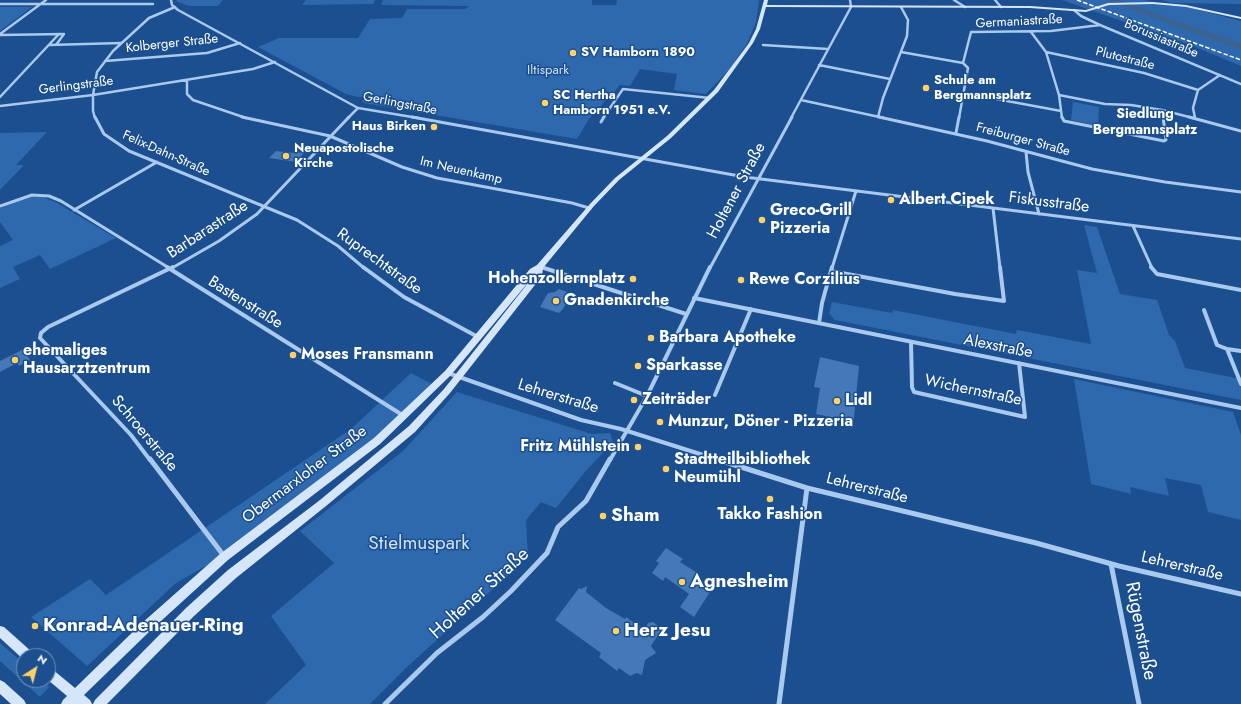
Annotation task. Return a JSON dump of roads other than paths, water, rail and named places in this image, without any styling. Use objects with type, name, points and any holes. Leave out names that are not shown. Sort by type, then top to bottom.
[{"type":"street","points":[[0,35],[46,0]]},
{"type":"street","points":[[171,0],[175,7],[275,62]]},
{"type":"street","points":[[850,0],[851,7]]},
{"type":"street","points":[[954,0],[965,7]]},
{"type":"street","points":[[995,0],[1001,7]]},
{"type":"street","points":[[765,3],[851,7],[1052,7],[1074,10],[1094,9],[1108,4],[1133,2],[1186,6],[1241,18]]},
{"type":"street","name":"Obermarxloher Straße","points":[[71,700],[146,627],[224,557],[360,454],[404,416],[448,373],[533,271],[540,267],[589,208],[617,179],[686,121],[710,98],[750,44],[758,29],[765,3]]},
{"type":"street","points":[[0,4],[153,4]]},
{"type":"street","name":"Felix-Dahn-Straße","points":[[175,7],[149,18],[121,43],[97,72],[93,95],[96,121],[104,134],[115,143],[129,151],[266,206]]},
{"type":"street","name":"Holtener Straße","points":[[385,704],[438,653],[483,617],[532,571],[547,553],[558,527],[586,501],[647,396],[694,298],[851,7]]},
{"type":"street","points":[[878,117],[908,28],[906,14],[901,7]]},
{"type":"street","name":"Borussiastraße","points":[[1074,10],[1081,16],[1100,25],[1241,84]]},
{"type":"street","name":"Germaniastraße","points":[[956,133],[968,68],[963,63],[971,32],[1031,32],[1073,29],[1100,25]]},
{"type":"street","points":[[1031,32],[1046,52],[1059,95],[1062,120],[1164,141],[1166,140],[1162,110]]},
{"type":"street","points":[[0,35],[59,34],[64,36],[56,45]]},
{"type":"street","points":[[0,97],[59,34]]},
{"type":"street","points":[[49,45],[121,43]]},
{"type":"street","name":"Kolberger Straße","points":[[105,61],[207,52],[224,49],[240,43]]},
{"type":"street","points":[[763,45],[828,48]]},
{"type":"street","points":[[901,52],[963,63]]},
{"type":"street","name":"Plutostraße","points":[[1046,52],[1137,71],[1198,90]]},
{"type":"street","name":"Gerlingstraße","points":[[0,106],[93,95],[253,70],[275,62],[358,108],[758,179]]},
{"type":"street","points":[[819,65],[890,79]]},
{"type":"street","points":[[1195,118],[1193,108],[1198,90],[1220,75]]},
{"type":"street","name":"Im Neuenkamp","points":[[187,80],[187,94],[193,100],[248,119],[330,136],[402,167],[437,178],[469,186],[572,203],[589,208]]},
{"type":"street","points":[[601,122],[623,89],[710,98]]},
{"type":"street","points":[[964,93],[1061,111]]},
{"type":"street","points":[[1059,95],[1105,104],[1131,105],[1162,110],[1241,131]]},
{"type":"street","name":"Freiburger Straße","points":[[800,100],[956,133],[1092,169],[1241,192]]},
{"type":"street","name":"Barbarastraße","points":[[41,333],[48,327],[169,270],[219,241],[266,206],[330,136],[358,108]]},
{"type":"street","points":[[1026,152],[1028,172],[1039,214]]},
{"type":"street","points":[[74,210],[157,162]]},
{"type":"street","name":"Fiskusstraße","points":[[758,179],[1241,239]]},
{"type":"street","points":[[819,323],[822,303],[856,191]]},
{"type":"street","name":"Bastenstraße","points":[[0,206],[17,199],[39,195],[54,198],[404,416]]},
{"type":"street","name":"Ruprechtstraße","points":[[266,206],[290,216],[318,232],[338,246],[376,279],[436,316],[478,337]]},
{"type":"street","points":[[831,271],[963,296],[1004,301],[993,208]]},
{"type":"street","points":[[1133,226],[1153,271],[1158,274],[1241,290]]},
{"type":"street","points":[[540,267],[686,314]]},
{"type":"street","name":"Obermarxloher Straße","points":[[99,704],[190,612],[232,574],[412,429],[458,377],[539,274],[540,267]]},
{"type":"street","name":"Alexstraße","points":[[694,298],[1241,408]]},
{"type":"street","points":[[715,395],[751,309]]},
{"type":"street","points":[[1204,310],[1216,345],[1227,349],[1241,351]]},
{"type":"street","name":"Schroerstraße","points":[[41,333],[40,338],[131,435],[224,557]]},
{"type":"street","name":"Wichernstraße","points":[[911,342],[912,387],[914,392],[1025,417],[1019,363]]},
{"type":"street","points":[[1227,349],[1241,384]]},
{"type":"street","name":"Lehrerstraße","points":[[448,373],[581,420],[626,431],[807,488],[1028,541],[1111,564],[1241,594]]},
{"type":"street","points":[[615,383],[647,396]]},
{"type":"street","points":[[778,704],[807,488]]},
{"type":"street","name":"Rügenstraße","points":[[1111,564],[1139,704]]},
{"type":"street","points":[[0,631],[19,648]]},
{"type":"street","points":[[56,682],[71,700],[86,704]]},
{"type":"street","points":[[0,686],[20,704]]},
{"type":"waterway","points":[[1110,0],[1241,47]]},
{"type":"railway","points":[[1077,0],[1241,60]]},
{"type":"place","name":"SV Hamborn 1890","points":[[573,53]]},
{"type":"place","name":"Schule am Bergmannsplatz","points":[[926,88]]},
{"type":"place","name":"SC Hertha Hamborn 1951 e.V.","points":[[545,103]]},
{"type":"place","name":"Haus Birken","points":[[434,127]]},
{"type":"place","name":"Neuapostolische Kirche","points":[[286,156]]},
{"type":"place","name":"Albert Cipek","points":[[891,200]]},
{"type":"place","name":"Greco-Grill Pizzeria","points":[[762,220]]},
{"type":"place","name":"Hohenzollernplatz","points":[[633,279]]},
{"type":"place","name":"Rewe Corzilius","points":[[741,280]]},
{"type":"place","name":"Gnadenkirche","points":[[556,301]]},
{"type":"place","name":"Barbara Apotheke","points":[[651,338]]},
{"type":"place","name":"Moses Fransmann","points":[[293,355]]},
{"type":"place","name":"ehemaliges Hausarztzentrum","points":[[15,360]]},
{"type":"place","name":"Sparkasse","points":[[638,366]]},
{"type":"place","name":"Zeiträder","points":[[634,400]]},
{"type":"place","name":"Lidl","points":[[837,401]]},
{"type":"place","name":"Munzur, Döner - Pizzeria","points":[[660,422]]},
{"type":"place","name":"Fritz Mühlstein","points":[[638,447]]},
{"type":"place","name":"Stadtteilbibliothek Neumühl","points":[[666,469]]},
{"type":"place","name":"Takko Fashion","points":[[770,499]]},
{"type":"place","name":"Sham","points":[[603,516]]},
{"type":"place","name":"Agnesheim","points":[[682,582]]},
{"type":"place","name":"Konrad-Adenauer-Ring","points":[[35,626]]},
{"type":"place","name":"Herz Jesu","points":[[616,631]]},
{"type":"district","name":"Siedlung Bergmannsplatz","points":[[1145,124]]},
{"type":"park label","name":"Iltispark","points":[[548,71]]},
{"type":"park label","name":"Stielmuspark","points":[[419,544]]}]
